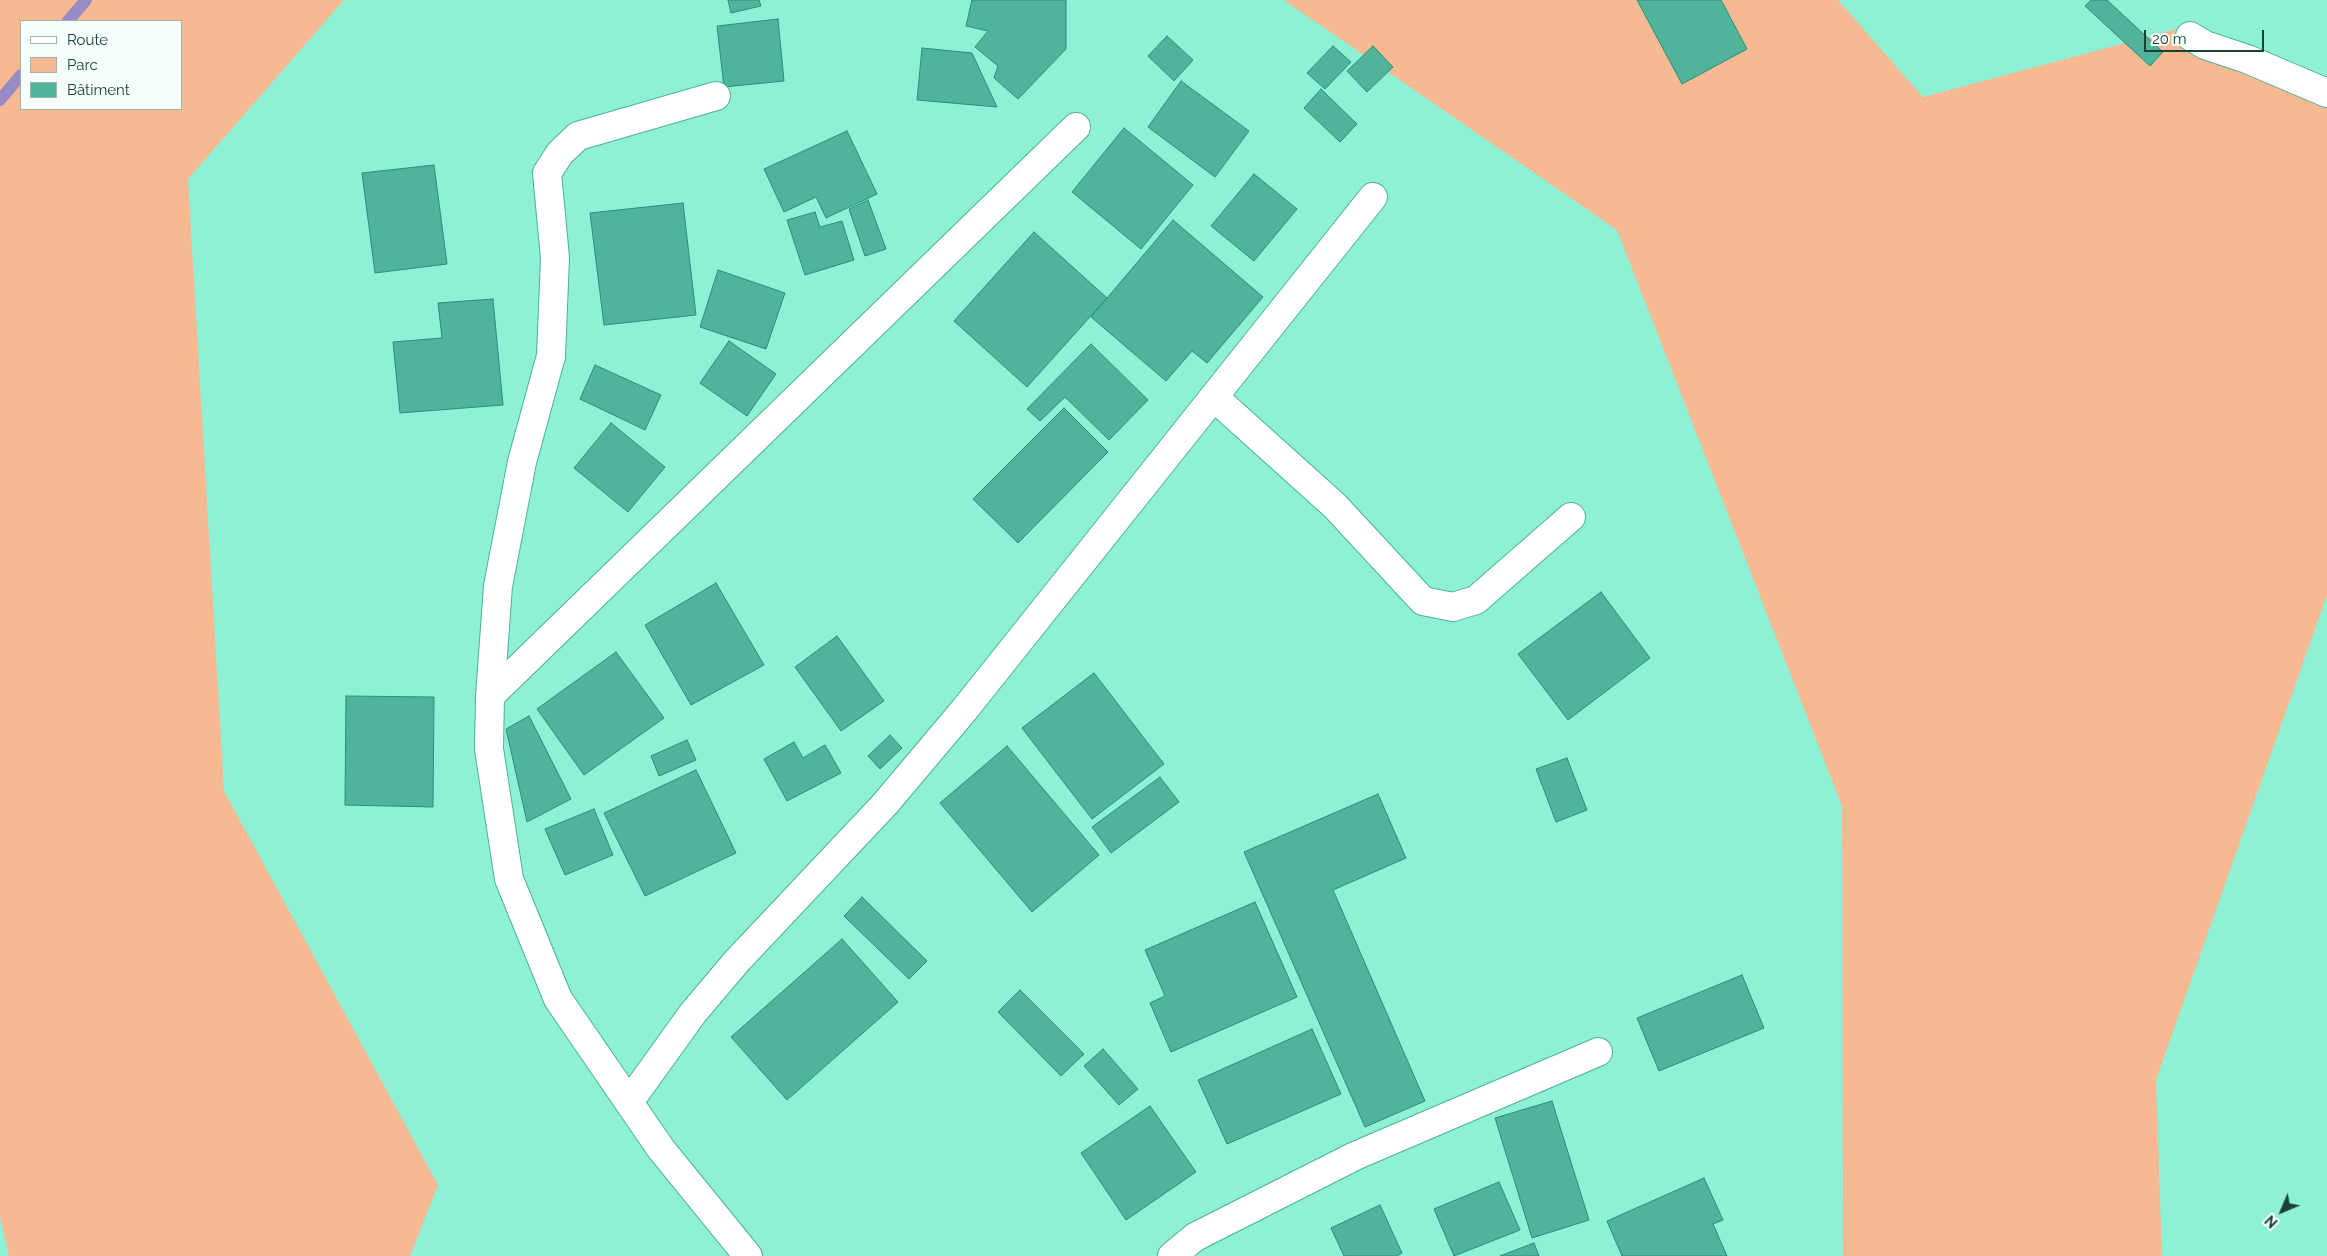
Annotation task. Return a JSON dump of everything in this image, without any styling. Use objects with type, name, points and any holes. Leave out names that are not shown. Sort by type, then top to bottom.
[{"type":"street","points":[[2190,36],[2205,45],[2247,59],[2327,94]]},
{"type":"street","points":[[716,96],[578,136],[560,153],[547,173],[555,258],[551,356],[522,462],[498,586],[490,696],[489,749],[509,880],[558,999],[661,1149],[748,1256]]},
{"type":"street","points":[[490,696],[1076,127]]},
{"type":"street","points":[[629,1102],[693,1013],[731,968],[884,804],[965,709],[1374,197]]},
{"type":"street","points":[[1214,398],[1336,506],[1423,601],[1453,607],[1476,600],[1571,516]]},
{"type":"street","points":[[1172,1256],[1195,1238],[1355,1156],[1598,1052]]},
{"type":"green space","points":[[0,0],[344,0],[188,179],[224,791],[438,1185],[410,1256],[9,1256],[0,1217]]},
{"type":"green space","points":[[1284,0],[1838,0],[1923,97],[2185,27],[2327,101],[2327,595],[2156,1080],[2162,1256],[1843,1256],[1842,806],[1617,230]]},
{"type":"building","points":[[728,0],[759,0],[761,6],[731,13]]},
{"type":"building","points":[[972,0],[1066,0],[1066,49],[1018,99],[994,78],[998,66],[975,47],[988,31],[966,26]]},
{"type":"building","points":[[1637,0],[1721,0],[1747,49],[1682,84]]},
{"type":"building","points":[[2091,0],[2107,0],[2163,52],[2150,66],[2085,6]]},
{"type":"building","points":[[778,19],[784,81],[724,87],[717,26]]},
{"type":"building","points":[[1167,36],[1193,60],[1174,81],[1148,56]]},
{"type":"building","points":[[1333,46],[1351,62],[1325,89],[1307,73]]},
{"type":"building","points":[[1373,46],[1393,67],[1367,92],[1347,71]]},
{"type":"building","points":[[922,48],[972,53],[997,107],[917,100]]},
{"type":"building","points":[[1181,81],[1249,131],[1215,177],[1148,127]]},
{"type":"building","points":[[1321,89],[1357,124],[1340,142],[1304,108]]},
{"type":"building","points":[[1124,128],[1193,185],[1141,249],[1072,192]]},
{"type":"building","points":[[847,131],[877,194],[826,218],[816,197],[784,212],[764,169]]},
{"type":"building","points":[[434,165],[447,264],[375,273],[362,173]]},
{"type":"building","points":[[1254,174],[1297,209],[1254,261],[1211,226]]},
{"type":"building","points":[[868,200],[886,249],[865,256],[849,209]]},
{"type":"building","points":[[683,203],[696,315],[604,325],[590,213]]},
{"type":"building","points":[[815,212],[820,227],[842,221],[854,260],[805,275],[787,220]]},
{"type":"building","points":[[1173,220],[1263,297],[1207,363],[1192,351],[1166,381],[1091,317]]},
{"type":"building","points":[[1034,232],[1107,298],[1027,387],[954,321]]},
{"type":"building","points":[[718,270],[785,293],[766,349],[700,327]]},
{"type":"building","points":[[493,299],[503,405],[400,413],[393,342],[442,338],[438,303]]},
{"type":"building","points":[[729,341],[776,374],[747,416],[700,383]]},
{"type":"building","points":[[1091,344],[1148,400],[1109,440],[1065,397],[1040,421],[1027,409]]},
{"type":"building","points":[[595,365],[661,395],[645,430],[580,399]]},
{"type":"building","points":[[1064,408],[1108,452],[1018,543],[973,499]]},
{"type":"building","points":[[611,423],[665,467],[628,512],[574,468]]},
{"type":"building","points":[[716,583],[764,665],[691,705],[645,625]]},
{"type":"building","points":[[1601,592],[1650,658],[1568,720],[1518,654]]},
{"type":"building","points":[[837,636],[884,701],[841,731],[795,667]]},
{"type":"building","points":[[616,652],[664,718],[584,775],[537,709]]},
{"type":"building","points":[[1094,673],[1164,764],[1092,819],[1022,728]]},
{"type":"building","points":[[346,696],[434,697],[433,807],[345,805]]},
{"type":"building","points":[[529,716],[571,799],[527,822],[506,729]]},
{"type":"building","points":[[890,735],[902,748],[880,769],[868,756]]},
{"type":"building","points":[[687,740],[696,760],[659,776],[651,756]]},
{"type":"building","points":[[794,742],[803,758],[825,745],[841,773],[787,801],[764,759]]},
{"type":"building","points":[[1007,746],[1099,855],[1032,912],[940,803]]},
{"type":"building","points":[[1567,758],[1587,810],[1556,822],[1536,769]]},
{"type":"building","points":[[696,770],[736,853],[645,896],[604,813]]},
{"type":"building","points":[[1160,777],[1179,802],[1111,853],[1092,827]]},
{"type":"building","points":[[1378,794],[1406,858],[1333,890],[1425,1101],[1365,1127],[1244,852]]},
{"type":"building","points":[[594,809],[613,855],[565,875],[545,829]]},
{"type":"building","points":[[862,897],[927,961],[909,979],[844,916]]},
{"type":"building","points":[[1255,902],[1297,997],[1171,1052],[1150,1003],[1165,996],[1145,950]]},
{"type":"building","points":[[842,939],[898,1002],[787,1100],[731,1037]]},
{"type":"building","points":[[1742,975],[1764,1028],[1659,1071],[1637,1018]]},
{"type":"building","points":[[1020,990],[1084,1054],[1061,1076],[998,1012]]},
{"type":"building","points":[[1312,1029],[1341,1094],[1227,1144],[1198,1080]]},
{"type":"building","points":[[1103,1049],[1138,1089],[1119,1105],[1084,1066]]},
{"type":"building","points":[[1552,1101],[1589,1220],[1532,1238],[1495,1118]]},
{"type":"building","points":[[1150,1106],[1196,1172],[1126,1220],[1081,1153]]},
{"type":"building","points":[[1704,1178],[1723,1220],[1713,1224],[1727,1256],[1622,1256],[1607,1221]]},
{"type":"building","points":[[1499,1182],[1520,1230],[1454,1256],[1434,1209]]},
{"type":"building","points":[[1380,1205],[1402,1253],[1397,1256],[1344,1256],[1331,1228]]},
{"type":"building","points":[[1534,1243],[1539,1256],[1500,1256]]},
{"type":"waterway","points":[[69,20],[86,0]]},
{"type":"waterway","points":[[0,100],[20,76]]}]
